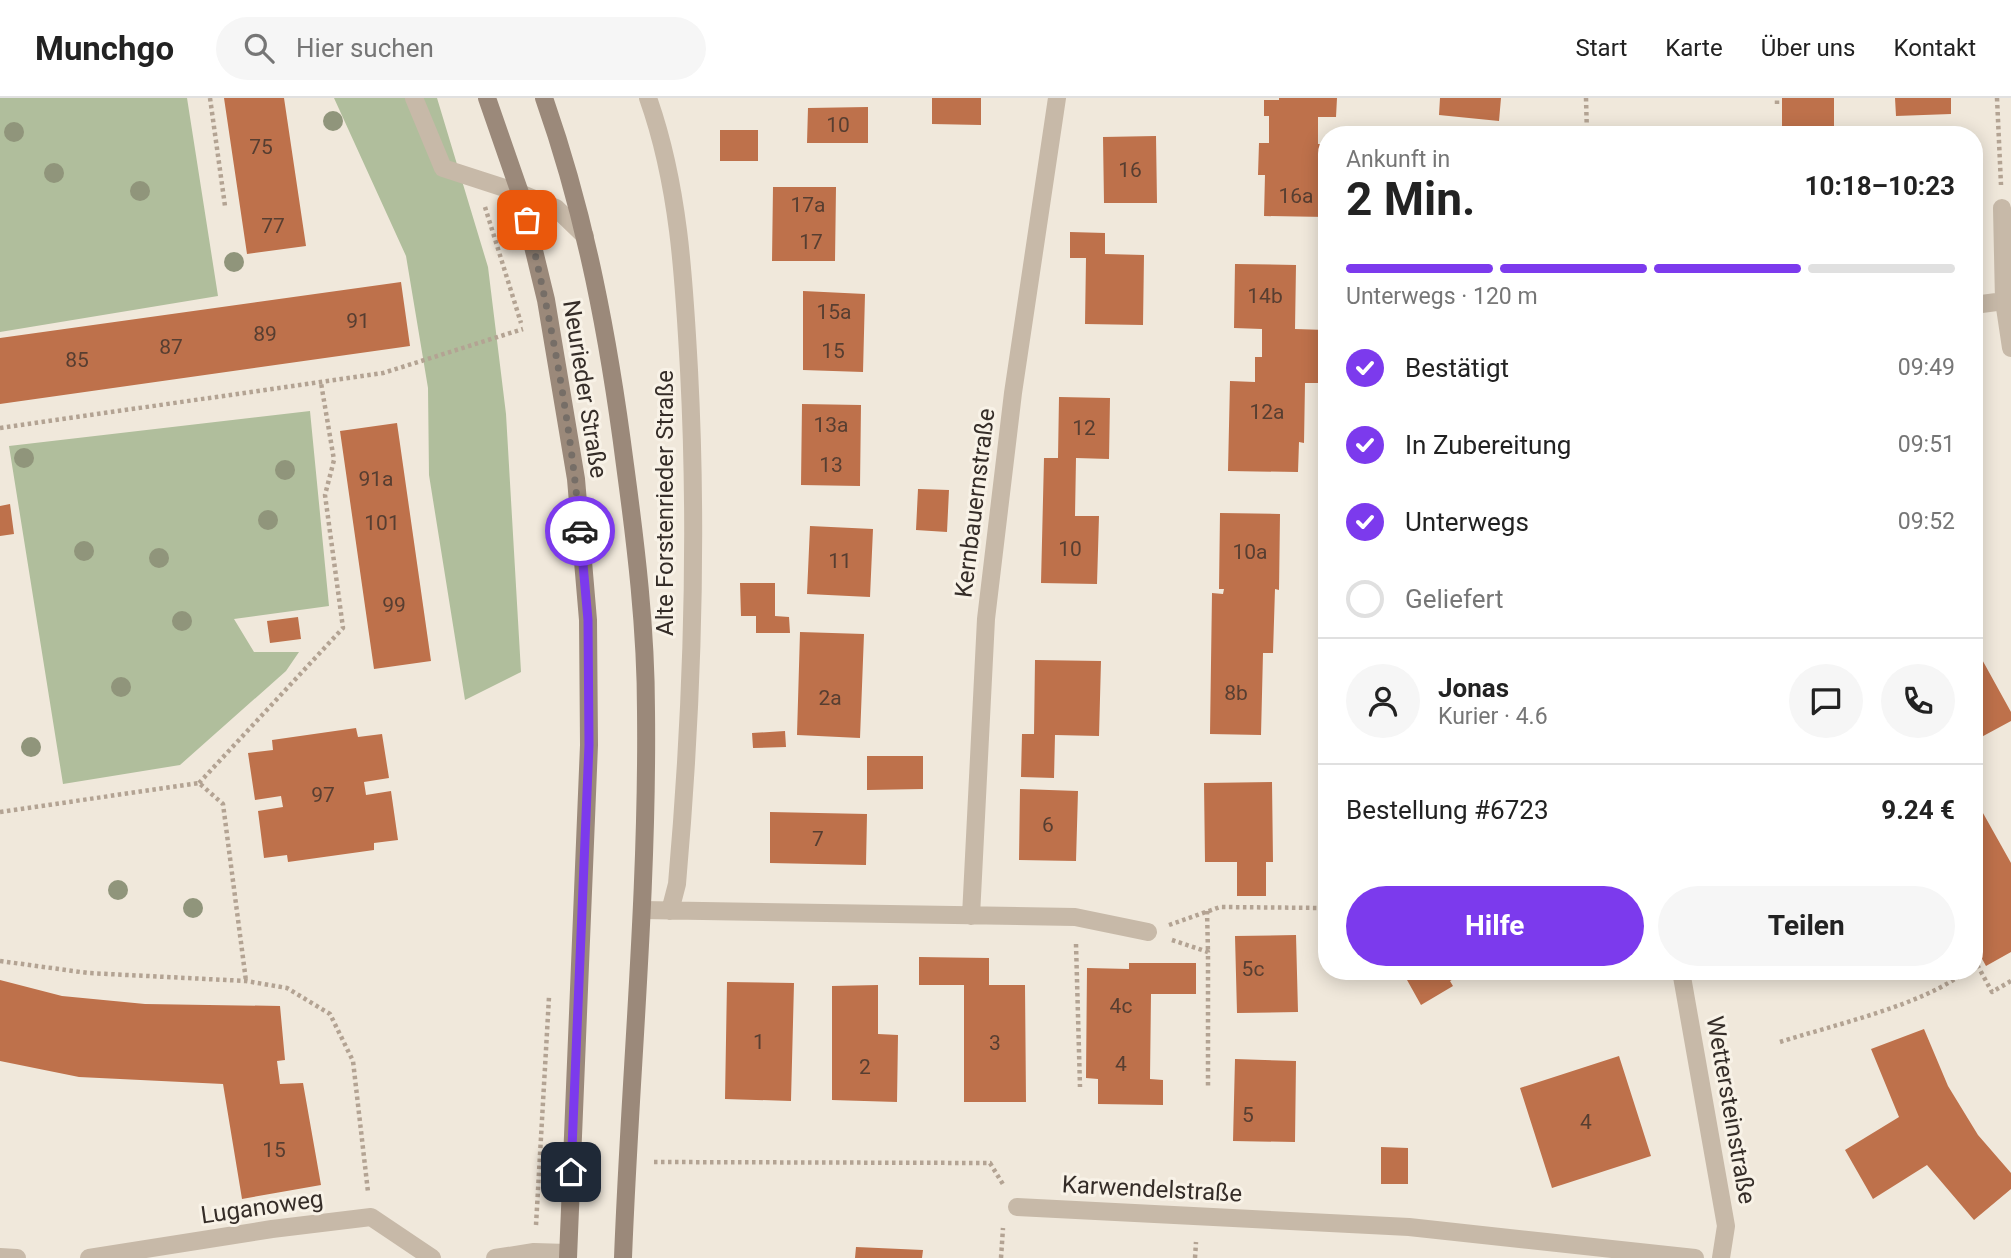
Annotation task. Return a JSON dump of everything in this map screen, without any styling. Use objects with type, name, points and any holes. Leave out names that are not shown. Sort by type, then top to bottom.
[{"type":"main road","name":"Neurieder Straße","points":[[486,98],[520,193],[546,300],[576,479],[588,620],[589,745],[568,1255]]},
{"type":"main road","name":"Neurieder Straße","points":[[544,98],[585,236],[613,373],[635,537],[646,709],[642,910],[623,1258]]},
{"type":"street","points":[[414,98],[443,169],[520,193],[556,208],[585,236]]},
{"type":"street","name":"Alte Forstenrieder Straße","points":[[648,98],[655,117],[671,191],[684,266],[693,437],[690,708],[677,884],[670,911]]},
{"type":"street","name":"Kernbauernstraße","points":[[971,916],[986,619],[1013,393],[1057,98]]},
{"type":"street","points":[[2001,208],[2004,301],[2011,348]]},
{"type":"street","points":[[1983,304],[2004,301]]},
{"type":"street","points":[[642,910],[1075,917],[1148,932]]},
{"type":"street","name":"Wettersteinstraße","points":[[1683,980],[1726,1226],[1721,1258]]},
{"type":"street","name":"Karwendelstraße","points":[[1017,1207],[1409,1227],[1695,1258]]},
{"type":"street","points":[[371,1217],[432,1258]]},
{"type":"street","name":"Luganoweg","points":[[89,1258],[272,1229],[371,1217]]},
{"type":"street","points":[[495,1258],[534,1252],[568,1255]]},
{"type":"street","points":[[0,1257],[17,1258]]},
{"type":"path","points":[[210,98],[225,206]]},
{"type":"path","points":[[1586,98],[1587,126]]},
{"type":"path","points":[[1997,98],[2001,208]]},
{"type":"path","points":[[476,180],[523,329],[525,343]]},
{"type":"path","points":[[0,428],[383,373],[523,329]]},
{"type":"path","points":[[0,812],[199,783],[343,628],[325,495],[334,460],[321,383]]},
{"type":"path","points":[[199,783],[223,804],[246,981]]},
{"type":"path","points":[[1148,932],[1220,907],[1318,908]]},
{"type":"path","points":[[1207,911],[1208,1088]]},
{"type":"path","points":[[1075,917],[1080,1087]]},
{"type":"path","points":[[1148,932],[1208,952]]},
{"type":"path","points":[[0,961],[88,973],[246,981],[287,988],[330,1014],[353,1061],[371,1217]]},
{"type":"path","points":[[1983,976],[1992,992],[2011,981]]},
{"type":"path","points":[[1780,1042],[1909,1001],[1955,980]]},
{"type":"path","points":[[534,1252],[550,985]]},
{"type":"path","points":[[629,1160],[990,1163],[1017,1207]]},
{"type":"green space","points":[[0,98],[187,98],[218,296],[0,332]]},
{"type":"green space","points":[[334,98],[437,98],[488,267],[506,414],[521,672],[465,700],[429,475],[428,388],[406,256]]},
{"type":"green space","points":[[310,411],[329,606],[234,619],[254,652],[299,652],[286,671],[180,765],[63,784],[9,446]]},
{"type":"building","points":[[224,98],[284,98],[306,246],[247,254]]},
{"type":"building","points":[[932,98],[981,98],[981,125],[932,124]]},
{"type":"building","points":[[1337,98],[1336,117],[1318,117],[1318,217],[1264,216],[1265,175],[1258,175],[1259,143],[1269,143],[1269,116],[1264,116],[1264,100]]},
{"type":"building","points":[[1440,98],[1501,98],[1499,121],[1439,115]]},
{"type":"building","points":[[1782,98],[1834,98],[1834,126],[1782,126]]},
{"type":"building","points":[[1895,98],[1951,98],[1951,114],[1896,116]]},
{"type":"building","points":[[868,107],[868,143],[807,143],[808,108]]},
{"type":"building","points":[[720,130],[758,130],[758,161],[720,161]]},
{"type":"building","points":[[1156,136],[1157,203],[1104,203],[1103,137]]},
{"type":"building","points":[[773,187],[836,187],[835,261],[772,261]]},
{"type":"building","points":[[1070,232],[1105,233],[1105,254],[1144,255],[1143,325],[1085,324],[1086,258],[1070,258]]},
{"type":"building","points":[[1235,264],[1296,265],[1295,329],[1318,330],[1318,383],[1305,383],[1304,443],[1299,442],[1298,472],[1228,471],[1230,381],[1255,382],[1255,357],[1262,357],[1262,329],[1234,328]]},
{"type":"building","points":[[401,282],[410,346],[0,404],[0,338]]},
{"type":"building","points":[[803,291],[865,294],[863,372],[803,370]]},
{"type":"building","points":[[1059,397],[1110,398],[1109,459],[1076,458],[1075,516],[1099,516],[1097,584],[1041,583],[1044,458],[1058,458]]},
{"type":"building","points":[[802,404],[861,405],[860,486],[801,485]]},
{"type":"building","points":[[397,423],[431,661],[374,669],[340,431]]},
{"type":"building","points":[[918,489],[949,490],[947,532],[916,530]]},
{"type":"building","points":[[10,504],[14,534],[0,536],[0,506]]},
{"type":"building","points":[[1220,513],[1280,514],[1279,590],[1275,589],[1273,653],[1263,653],[1261,735],[1210,734],[1212,593],[1223,594],[1224,589],[1219,589]]},
{"type":"building","points":[[810,526],[873,529],[870,597],[807,594]]},
{"type":"building","points":[[740,583],[775,583],[775,616],[789,617],[790,633],[756,633],[756,616],[741,616]]},
{"type":"building","points":[[298,617],[301,639],[270,643],[267,621]]},
{"type":"building","points":[[800,632],[864,634],[860,738],[797,735]]},
{"type":"building","points":[[1035,660],[1101,661],[1099,736],[1055,735],[1054,778],[1021,777],[1022,734],[1034,734]]},
{"type":"building","points":[[1983,661],[2011,712],[2011,721],[1983,736]]},
{"type":"building","points":[[356,728],[358,737],[382,734],[389,778],[364,782],[366,795],[391,791],[398,840],[374,843],[374,850],[288,862],[287,855],[264,858],[258,811],[283,807],[281,796],[255,800],[248,753],[273,750],[272,740]]},
{"type":"building","points":[[785,731],[786,747],[753,748],[752,733]]},
{"type":"building","points":[[867,756],[923,756],[923,789],[867,790]]},
{"type":"building","points":[[1272,782],[1273,862],[1266,862],[1266,896],[1237,896],[1237,862],[1205,862],[1204,783]]},
{"type":"building","points":[[1020,789],[1078,791],[1076,861],[1019,860]]},
{"type":"building","points":[[770,812],[867,814],[866,865],[770,863]]},
{"type":"building","points":[[1983,813],[2011,863],[2011,952],[1986,966],[1983,960]]},
{"type":"building","points":[[1296,935],[1298,1012],[1237,1013],[1235,936]]},
{"type":"building","points":[[919,957],[989,958],[989,985],[1025,985],[1026,1102],[964,1102],[964,985],[919,985]]},
{"type":"building","points":[[1129,963],[1196,963],[1196,994],[1151,994],[1150,1079],[1163,1080],[1163,1105],[1098,1104],[1098,1079],[1086,1078],[1087,968],[1129,969]]},
{"type":"building","points":[[0,980],[62,996],[145,1004],[280,1006],[285,1060],[277,1061],[280,1084],[303,1083],[321,1185],[242,1199],[223,1084],[79,1077],[0,1061]]},
{"type":"building","points":[[1407,980],[1452,980],[1453,986],[1421,1005]]},
{"type":"building","points":[[727,982],[794,983],[791,1101],[725,1099]]},
{"type":"building","points":[[878,985],[878,1034],[898,1035],[897,1102],[832,1100],[832,986]]},
{"type":"building","points":[[1924,1029],[1948,1086],[1978,1135],[2011,1173],[2011,1189],[1974,1220],[1927,1165],[1873,1199],[1845,1150],[1899,1117],[1871,1049]]},
{"type":"building","points":[[1619,1056],[1651,1156],[1552,1188],[1520,1088]]},
{"type":"building","points":[[1235,1059],[1296,1061],[1295,1142],[1233,1141]]},
{"type":"building","points":[[1381,1147],[1408,1148],[1408,1184],[1381,1184]]},
{"type":"building","points":[[856,1247],[923,1250],[922,1258],[855,1258]]},
{"type":"way so far","points":[[527,220],[546,300],[562,388],[576,479],[580,531]]},
{"type":"route","points":[[571,1172],[589,745],[588,620],[580,531]]}]
